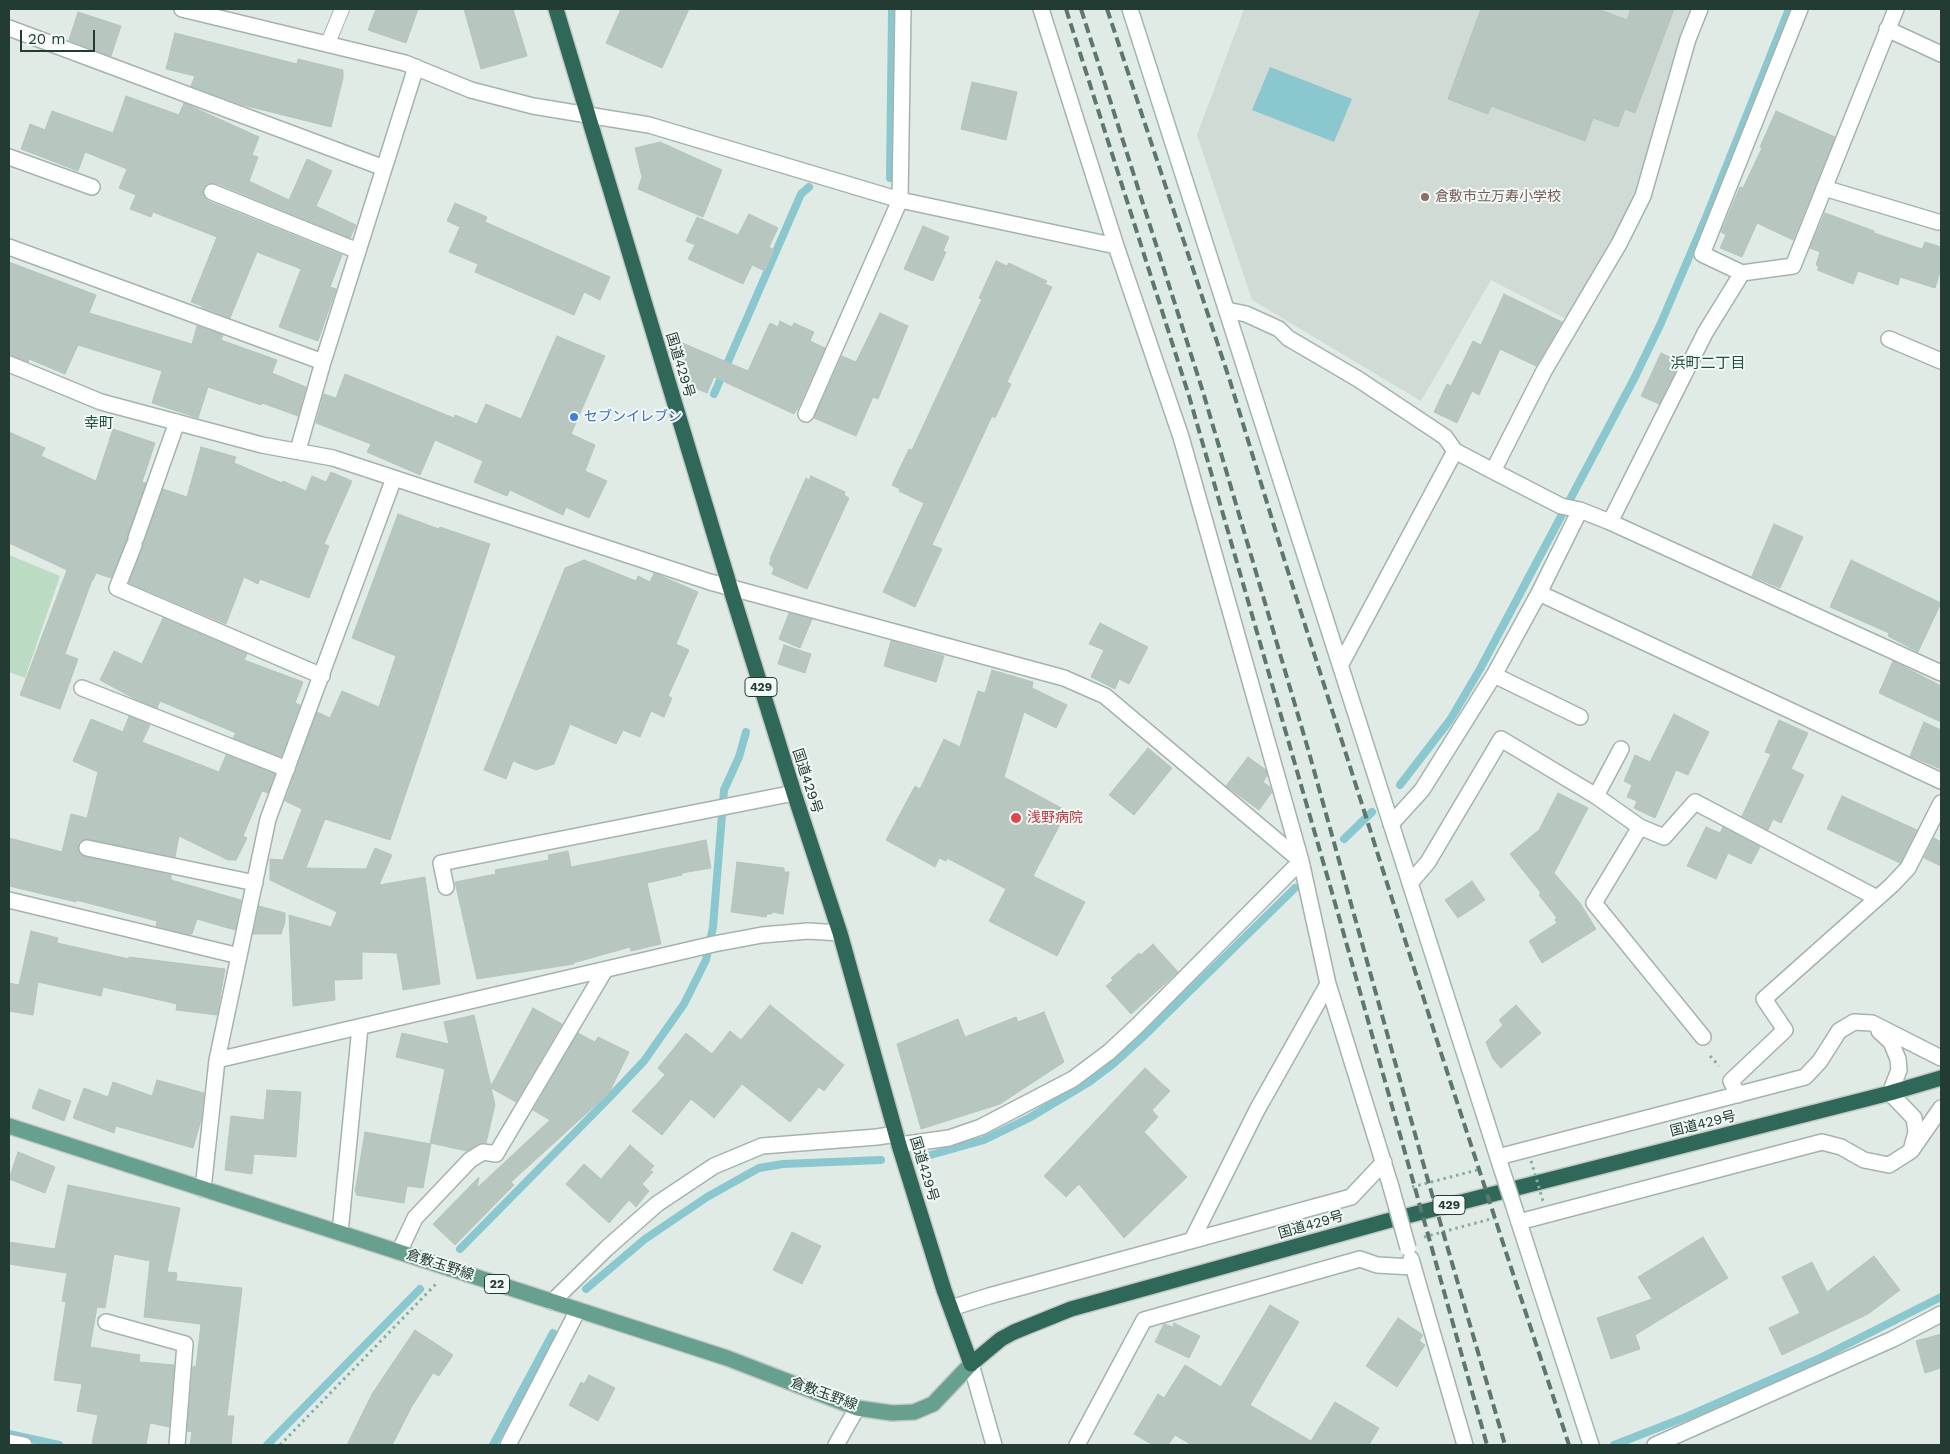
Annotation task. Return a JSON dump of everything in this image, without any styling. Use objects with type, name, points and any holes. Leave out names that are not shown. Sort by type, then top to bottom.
[{"type":"highway","name":"国道429号","points":[[556,9],[730,587],[840,933],[897,1140],[971,1364],[1014,1332],[1071,1309],[1387,1221],[1890,1093],[1941,1078]]},
{"type":"main road","name":"倉敷玉野線","points":[[9,1126],[727,1358],[856,1408],[892,1413],[914,1412],[933,1404],[971,1364]]},
{"type":"street","points":[[182,9],[416,67],[471,90],[533,106],[649,125],[900,200],[1116,246]]},
{"type":"street","points":[[806,414],[900,200],[903,9]]},
{"type":"street","points":[[1041,9],[1116,246],[1181,437],[1301,861],[1328,984],[1384,1162],[1465,1445]]},
{"type":"street","points":[[1130,9],[1341,664],[1495,1164],[1591,1445]]},
{"type":"street","points":[[1493,471],[1544,371],[1618,244],[1643,196],[1688,39],[1700,9]]},
{"type":"street","points":[[1800,9],[1702,254],[1742,273],[1793,266],[1896,9]]},
{"type":"street","points":[[9,28],[384,168]]},
{"type":"street","points":[[1887,29],[1941,54]]},
{"type":"street","points":[[298,450],[323,362],[416,67]]},
{"type":"street","points":[[9,157],[92,187]]},
{"type":"street","points":[[1824,188],[1938,222]]},
{"type":"street","points":[[212,192],[358,251]]},
{"type":"street","points":[[9,247],[323,362]]},
{"type":"street","points":[[1610,522],[1706,333],[1742,273]]},
{"type":"street","points":[[1227,310],[1246,314],[1279,329],[1288,338],[1358,379],[1446,437],[1456,451],[1493,471],[1572,508],[1610,522],[1941,673]]},
{"type":"street","points":[[1889,339],[1941,361]]},
{"type":"street","points":[[9,364],[101,402],[262,445],[298,450],[333,458],[701,579],[1064,678],[1105,696],[1301,861]]},
{"type":"street","points":[[177,422],[117,588],[322,676]]},
{"type":"street","points":[[1341,664],[1456,451]]},
{"type":"street","points":[[203,1189],[217,1060],[268,819],[394,478]]},
{"type":"street","points":[[1391,824],[1422,790],[1494,675],[1539,593],[1572,508]]},
{"type":"street","points":[[1539,593],[1941,781]]},
{"type":"street","points":[[1494,675],[1580,717]]},
{"type":"street","points":[[82,688],[287,769]]},
{"type":"street","points":[[1410,883],[1428,862],[1501,739],[1596,796],[1640,827],[1664,837],[1695,802],[1877,898]]},
{"type":"street","points":[[1596,796],[1621,749]]},
{"type":"street","points":[[446,887],[441,863],[794,793]]},
{"type":"street","points":[[1738,1096],[1731,1081],[1785,1030],[1764,999],[1908,868],[1941,802]]},
{"type":"street","points":[[1640,827],[1594,903],[1703,1037]]},
{"type":"street","points":[[87,848],[255,883]]},
{"type":"street","points":[[552,1302],[606,1248],[657,1204],[714,1166],[762,1146],[877,1137],[897,1140],[949,1138],[981,1128],[1073,1079],[1109,1052],[1138,1025],[1301,861]]},
{"type":"street","points":[[9,900],[239,956]]},
{"type":"street","points":[[217,1060],[708,945],[789,933],[840,933]]},
{"type":"street","points":[[399,1252],[415,1218],[470,1160],[483,1152],[496,1154],[605,970]]},
{"type":"street","points":[[1192,1240],[1257,1110],[1328,984]]},
{"type":"street","points":[[1495,1164],[1805,1076],[1820,1061],[1839,1030],[1854,1022],[1872,1023],[1941,1058]]},
{"type":"street","points":[[1872,1023],[1891,1042],[1898,1059],[1899,1070],[1890,1093],[1914,1118],[1916,1132],[1911,1151]]},
{"type":"street","points":[[340,1233],[360,1027]]},
{"type":"street","points":[[1512,1216],[1822,1142],[1840,1147],[1864,1160],[1889,1164],[1911,1151],[1941,1108]]},
{"type":"street","points":[[951,1308],[1351,1197],[1384,1162]]},
{"type":"street","points":[[1077,1445],[1144,1320],[1360,1259],[1377,1265],[1413,1267]]},
{"type":"street","points":[[509,1445],[578,1310]]},
{"type":"street","points":[[1655,1445],[1893,1339],[1941,1314]]},
{"type":"street","points":[[106,1322],[184,1344],[177,1445]]},
{"type":"street","points":[[971,1364],[994,1445]]},
{"type":"street","points":[[836,1445],[856,1408]]},
{"type":"street","points":[[9,1442],[24,1445]]},
{"type":"lane","points":[[328,44],[342,9]]},
{"type":"path","points":[[1703,1037],[1698,1042],[1731,1081]]},
{"type":"path","points":[[1531,1161],[1543,1201]]},
{"type":"path","points":[[1409,1188],[1495,1164]]},
{"type":"path","points":[[1420,1238],[1512,1216]]},
{"type":"path","points":[[280,1445],[432,1289],[447,1268]]},
{"type":"shaded area","name":"倉敷市立万寿小学校","points":[[1244,9],[1690,9],[1638,183],[1627,212],[1566,319],[1491,280],[1421,401],[1252,300],[1197,135]]},
{"type":"green space","points":[[9,555],[60,576],[25,678],[9,672]]},
{"type":"water","points":[[1270,67],[1352,99],[1334,142],[1252,110]]},
{"type":"building","points":[[376,9],[418,9],[406,43],[368,30]]},
{"type":"building","points":[[464,9],[513,9],[527,56],[481,69]]},
{"type":"building","points":[[621,9],[689,9],[662,68],[606,43]]},
{"type":"building","points":[[1481,9],[1598,9],[1627,20],[1631,9],[1674,9],[1635,113],[1625,109],[1618,127],[1593,118],[1585,141],[1491,106],[1488,114],[1448,99]]},
{"type":"building","points":[[78,12],[121,26],[111,56],[69,40]]},
{"type":"building","points":[[175,33],[297,64],[298,59],[343,70],[343,78],[331,127],[243,105],[191,86],[195,76],[166,69]]},
{"type":"building","points":[[972,82],[1017,92],[1006,140],[961,129]]},
{"type":"building","points":[[126,96],[179,115],[184,103],[259,137],[252,155],[258,157],[249,181],[289,200],[307,159],[332,171],[316,206],[356,225],[350,238],[216,183],[207,184],[203,193],[208,201],[342,255],[330,287],[336,289],[318,341],[279,327],[301,269],[257,252],[230,318],[201,307],[191,302],[217,237],[153,212],[151,217],[130,209],[136,195],[119,188],[127,169],[85,152],[78,171],[21,149],[30,124],[45,130],[52,111],[113,133]]},
{"type":"building","points":[[1776,111],[1835,137],[1793,240],[1757,223],[1742,257],[1720,248],[1726,235],[1721,232],[1740,187],[1743,188],[1762,148],[1760,147]]},
{"type":"building","points":[[660,142],[722,170],[703,217],[638,189],[642,177],[635,148]]},
{"type":"building","points":[[455,203],[487,217],[485,222],[610,277],[600,300],[584,292],[574,315],[475,272],[478,264],[449,252],[460,227],[447,221]]},
{"type":"building","points":[[1825,213],[1874,231],[1874,233],[1922,249],[1925,242],[1941,247],[1941,269],[1935,288],[1900,277],[1898,285],[1858,271],[1853,284],[1817,270],[1819,267],[1816,265],[1820,252],[1810,248]]},
{"type":"building","points":[[749,214],[778,228],[769,247],[774,250],[765,271],[752,265],[743,284],[688,259],[695,245],[686,241],[697,217],[738,235]]},
{"type":"building","points":[[923,226],[949,237],[943,251],[946,252],[933,281],[904,269]]},
{"type":"building","points":[[996,261],[1007,266],[1009,263],[1047,281],[1045,284],[1052,287],[1007,382],[1011,384],[995,418],[992,416],[932,545],[942,549],[915,607],[883,592],[924,503],[899,491],[900,489],[892,485],[909,449],[912,450],[982,299],[979,298]]},
{"type":"building","points":[[9,262],[96,295],[89,313],[192,344],[197,326],[223,335],[221,340],[277,360],[272,373],[306,387],[298,416],[208,387],[198,418],[152,403],[162,371],[78,345],[65,374],[29,359],[28,362],[9,354]]},
{"type":"building","points":[[1504,294],[1562,322],[1536,366],[1500,349],[1479,395],[1472,391],[1457,423],[1434,412],[1447,384],[1451,386],[1473,341],[1481,345]]},
{"type":"building","points":[[880,313],[908,326],[878,399],[873,397],[856,436],[814,418],[842,356],[856,362]]},
{"type":"building","points":[[780,321],[792,327],[794,323],[814,332],[810,341],[825,348],[794,414],[714,377],[707,393],[693,387],[688,365],[671,357],[668,350],[673,339],[748,371],[770,323],[778,327]]},
{"type":"building","points":[[557,336],[605,356],[571,434],[595,445],[585,471],[607,481],[589,518],[566,507],[563,515],[510,490],[507,496],[474,482],[483,461],[435,440],[420,475],[367,452],[371,444],[316,423],[324,394],[336,398],[345,374],[454,418],[455,415],[477,424],[486,404],[521,419]]},
{"type":"building","points":[[1661,353],[1680,362],[1659,404],[1641,396]]},
{"type":"building","points":[[113,429],[155,443],[142,482],[146,483],[127,539],[111,578],[96,573],[65,654],[78,659],[60,709],[20,695],[67,570],[9,543],[9,432],[45,448],[41,456],[96,481]]},
{"type":"building","points":[[201,447],[236,457],[234,463],[306,491],[312,476],[326,482],[331,472],[352,481],[324,544],[329,546],[309,598],[260,579],[258,584],[244,577],[226,624],[129,583],[163,489],[187,497]]},
{"type":"building","points":[[811,476],[845,492],[844,495],[849,498],[807,589],[772,574],[774,568],[769,564],[806,478],[809,480]]},
{"type":"building","points":[[398,514],[439,529],[440,527],[490,544],[390,840],[325,819],[306,868],[366,869],[375,848],[392,855],[379,885],[425,877],[440,984],[403,990],[397,953],[362,952],[362,979],[334,980],[335,1000],[293,1006],[289,915],[331,927],[337,912],[270,880],[270,859],[283,860],[302,809],[285,801],[317,712],[330,718],[342,691],[379,707],[396,656],[352,638]]},
{"type":"building","points":[[1774,524],[1803,537],[1780,588],[1752,576]]},
{"type":"building","points":[[584,560],[636,581],[638,576],[650,582],[654,573],[698,592],[676,644],[689,650],[668,696],[672,698],[664,717],[651,711],[640,737],[623,730],[616,744],[570,724],[554,764],[536,770],[513,761],[506,779],[484,770],[565,568]]},
{"type":"building","points":[[1851,560],[1941,603],[1918,652],[1888,636],[1889,633],[1830,607]]},
{"type":"building","points":[[789,613],[812,619],[800,648],[779,639]]},
{"type":"building","points":[[163,618],[247,654],[244,660],[303,682],[295,703],[300,705],[281,757],[233,738],[236,733],[160,701],[157,708],[135,699],[100,680],[114,651],[142,664]]},
{"type":"building","points":[[1100,623],[1148,647],[1129,684],[1119,679],[1115,689],[1091,677],[1104,650],[1089,644]]},
{"type":"building","points":[[891,641],[944,656],[936,682],[884,666]]},
{"type":"building","points":[[784,645],[811,654],[805,673],[778,664]]},
{"type":"building","points":[[1893,661],[1941,686],[1941,722],[1879,693]]},
{"type":"building","points":[[992,670],[1033,682],[1032,688],[1067,705],[1056,728],[1024,712],[1004,777],[1067,811],[1033,876],[1085,902],[1057,956],[989,921],[1006,889],[947,858],[946,861],[939,858],[935,867],[886,840],[915,786],[920,789],[944,739],[960,747],[978,691],[985,693]]},
{"type":"building","points":[[1674,714],[1709,732],[1688,775],[1676,770],[1655,818],[1634,808],[1637,801],[1627,797],[1632,785],[1624,781],[1635,755],[1650,762]]},
{"type":"building","points":[[129,716],[150,725],[142,742],[219,772],[226,755],[275,774],[268,793],[262,791],[243,836],[247,838],[236,860],[228,860],[179,836],[175,857],[88,839],[80,842],[78,851],[85,857],[171,875],[171,880],[241,900],[235,930],[197,919],[192,934],[188,934],[156,926],[157,921],[76,900],[76,902],[9,886],[9,838],[62,852],[71,814],[87,818],[98,772],[73,761],[91,719],[123,732]]},
{"type":"building","points":[[1779,720],[1808,733],[1791,769],[1804,775],[1781,823],[1773,819],[1768,830],[1742,816],[1771,754],[1765,752]]},
{"type":"building","points":[[1924,722],[1941,730],[1941,769],[1910,756]]},
{"type":"building","points":[[1148,748],[1172,768],[1134,815],[1109,795]]},
{"type":"building","points":[[1248,757],[1266,770],[1267,776],[1263,782],[1270,787],[1272,792],[1259,810],[1226,786]]},
{"type":"building","points":[[1558,793],[1588,808],[1554,873],[1580,903],[1596,929],[1542,963],[1529,941],[1557,923],[1555,919],[1557,918],[1539,895],[1541,893],[1510,854],[1539,830]]},
{"type":"building","points":[[1842,796],[1917,830],[1900,863],[1827,829]]},
{"type":"building","points":[[1706,827],[1720,833],[1723,827],[1760,847],[1751,864],[1728,853],[1716,879],[1687,866]]},
{"type":"building","points":[[1934,838],[1941,842],[1941,866],[1924,858]]},
{"type":"building","points":[[706,840],[711,868],[682,873],[682,875],[647,883],[661,944],[631,951],[630,947],[574,964],[477,979],[455,882],[496,874],[495,870],[549,860],[548,855],[568,851],[571,867]]},
{"type":"building","points":[[737,862],[784,868],[784,872],[789,872],[783,914],[772,912],[772,914],[767,914],[766,917],[731,912]]},
{"type":"building","points":[[1472,881],[1485,900],[1458,918],[1445,900]]},
{"type":"building","points":[[259,906],[285,913],[285,922],[281,934],[253,934]]},
{"type":"building","points":[[31,931],[58,938],[57,943],[129,959],[129,957],[225,969],[217,1015],[176,1010],[177,1004],[103,987],[101,996],[38,982],[33,1015],[9,1011],[9,983],[19,985]]},
{"type":"building","points":[[1153,944],[1178,972],[1131,1014],[1106,986],[1113,980],[1111,978],[1139,953],[1141,955]]},
{"type":"building","points":[[770,1005],[844,1065],[824,1091],[819,1087],[790,1122],[742,1084],[714,1118],[691,1099],[662,1135],[632,1111],[665,1075],[658,1068],[686,1033],[712,1054],[730,1031],[741,1040]]},
{"type":"building","points":[[1516,1005],[1541,1033],[1501,1068],[1493,1059],[1486,1042],[1503,1025],[1499,1020]]},
{"type":"building","points":[[533,1008],[562,1024],[516,1102],[491,1088],[495,1105],[486,1143],[478,1144],[467,1151],[430,1143],[445,1069],[396,1057],[402,1033],[449,1044],[444,1022],[474,1015],[491,1086]]},
{"type":"building","points":[[1044,1012],[1064,1062],[1000,1104],[921,1129],[897,1044],[958,1019],[965,1037],[1016,1017],[1018,1022]]},
{"type":"building","points":[[578,1033],[595,1042],[598,1037],[629,1052],[609,1093],[511,1182],[514,1185],[455,1245],[433,1224],[479,1177],[477,1188],[550,1120],[533,1110]]},
{"type":"building","points":[[1145,1068],[1170,1091],[1152,1110],[1158,1117],[1144,1132],[1187,1177],[1124,1238],[1079,1184],[1066,1197],[1044,1176]]},
{"type":"building","points":[[157,1080],[204,1093],[201,1120],[193,1148],[116,1126],[114,1133],[73,1118],[84,1088],[108,1097],[113,1082],[152,1096]]},
{"type":"building","points":[[39,1089],[71,1101],[64,1121],[32,1108]]},
{"type":"building","points":[[267,1090],[301,1092],[296,1157],[254,1154],[252,1174],[225,1170],[231,1116],[264,1120]]},
{"type":"building","points":[[365,1132],[431,1144],[423,1188],[407,1186],[404,1203],[356,1195]]},
{"type":"building","points":[[630,1145],[654,1166],[650,1170],[653,1172],[642,1184],[649,1191],[636,1207],[629,1200],[609,1223],[566,1184],[584,1164],[601,1179]]},
{"type":"building","points":[[18,1152],[55,1167],[45,1193],[9,1179]]},
{"type":"building","points":[[68,1185],[180,1208],[167,1272],[177,1273],[176,1281],[242,1288],[227,1416],[234,1416],[231,1445],[190,1445],[192,1432],[187,1431],[193,1366],[196,1367],[201,1324],[144,1317],[150,1261],[114,1254],[105,1308],[97,1307],[90,1347],[140,1355],[139,1362],[174,1365],[169,1427],[150,1423],[146,1445],[103,1445],[92,1443],[98,1415],[77,1411],[82,1384],[54,1380],[66,1302],[62,1301],[67,1273],[9,1264],[9,1242],[55,1249]]},
{"type":"building","points":[[792,1232],[821,1246],[802,1284],[773,1270]]},
{"type":"building","points":[[1703,1237],[1728,1278],[1635,1335],[1640,1349],[1611,1359],[1597,1318],[1652,1299],[1638,1277]]},
{"type":"building","points":[[1874,1256],[1900,1290],[1868,1314],[1782,1355],[1769,1328],[1800,1313],[1782,1277],[1812,1262],[1827,1292]]},
{"type":"building","points":[[1270,1305],[1299,1322],[1250,1405],[1311,1441],[1335,1402],[1379,1428],[1369,1445],[1192,1445],[1175,1435],[1168,1445],[1153,1445],[1134,1434],[1158,1394],[1164,1398],[1185,1365],[1221,1387]]},
{"type":"building","points":[[1398,1318],[1423,1335],[1419,1341],[1425,1345],[1397,1387],[1366,1366]]},
{"type":"building","points":[[1174,1323],[1200,1336],[1189,1358],[1155,1342],[1164,1324],[1173,1327]]},
{"type":"building","points":[[415,1330],[453,1355],[439,1376],[433,1373],[412,1406],[392,1445],[347,1445],[372,1394]]},
{"type":"building","points":[[1941,1334],[1941,1368],[1925,1373],[1916,1341]]},
{"type":"building","points":[[589,1375],[615,1388],[598,1421],[569,1405],[581,1382],[584,1384]]},
{"type":"waterway","points":[[890,178],[892,9]]},
{"type":"waterway","points":[[1400,785],[1450,720],[1480,669],[1635,377],[1661,323],[1707,215],[1789,9]]},
{"type":"waterway","points":[[714,394],[801,194],[809,187]]},
{"type":"waterway","points":[[460,1249],[644,1061],[684,1004],[706,960],[713,927],[724,790],[739,757],[746,732]]},
{"type":"waterway","points":[[1344,839],[1372,812]]},
{"type":"waterway","points":[[927,1156],[984,1140],[1029,1118],[1089,1082],[1113,1064],[1144,1036],[1295,888]]},
{"type":"waterway","points":[[586,1289],[645,1239],[707,1197],[759,1168],[783,1164],[881,1160]]},
{"type":"waterway","points":[[267,1445],[420,1289]]},
{"type":"waterway","points":[[1614,1445],[1686,1417],[1818,1359],[1941,1297]]},
{"type":"waterway","points":[[493,1445],[553,1333]]},
{"type":"waterway","points":[[9,1434],[59,1445]]},
{"type":"railway","points":[[1066,9],[1189,396],[1339,917],[1487,1445]]},
{"type":"railway","points":[[1081,9],[1203,392],[1308,749],[1427,1177],[1505,1445]]},
{"type":"railway","points":[[1107,9],[1230,381],[1285,562],[1441,1053],[1569,1445]]},
{"type":"place","name":"倉敷市立万寿小学校","points":[[1425,197]]},
{"type":"place","name":"セブンイレブン","points":[[574,417]]},
{"type":"place","name":"浅野病院","points":[[1016,818]]},
{"type":"district","name":"浜町二丁目","points":[[1708,364]]},
{"type":"district","name":"幸町","points":[[99,424]]}]
